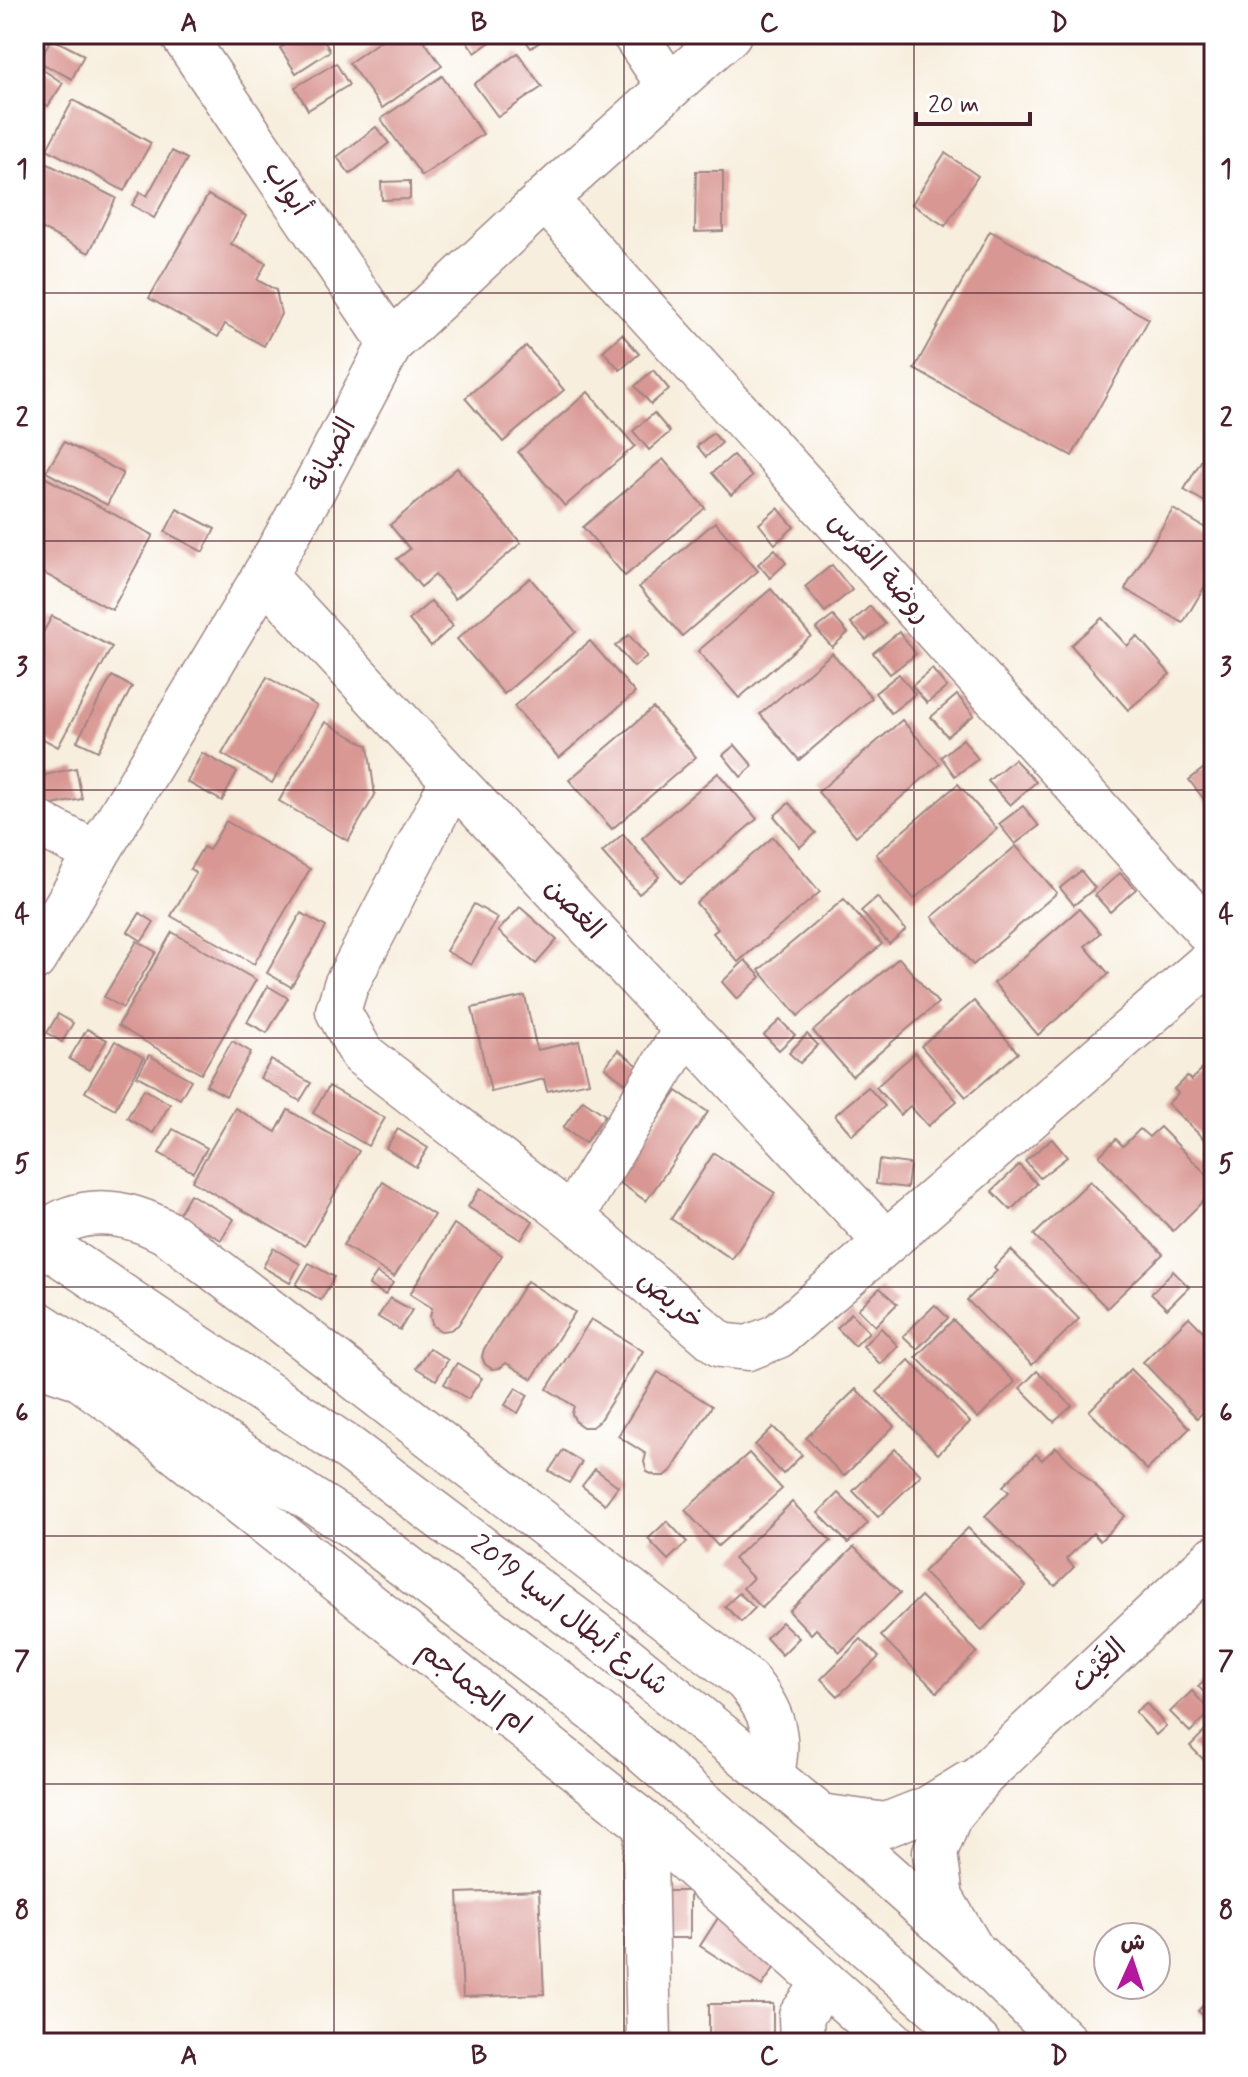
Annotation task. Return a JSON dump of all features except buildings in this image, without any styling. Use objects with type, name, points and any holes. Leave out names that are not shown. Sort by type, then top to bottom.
[{"type":"street","name":"أبواب","points":[[182,34],[391,343]]},
{"type":"street","points":[[634,34],[670,87]]},
{"type":"street","name":"الصبانة","points":[[34,959],[264,576],[391,343],[729,34]]},
{"type":"street","name":"روضة الفرس","points":[[545,199],[1214,938]]},
{"type":"street","name":"الغصن","points":[[264,576],[885,1241]]},
{"type":"street","name":"خريص","points":[[453,780],[346,985],[338,1011],[362,1054],[572,1217],[721,1345],[748,1348],[778,1336],[1214,958]]},
{"type":"street","points":[[34,821],[97,854]]},
{"type":"street","points":[[572,1217],[686,1029]]},
{"type":"street","points":[[35,1238],[67,1220],[88,1214],[131,1217],[171,1235],[746,1680],[768,1711],[774,1728],[775,1761],[771,1776]]},
{"type":"street","name":"شارع أبطال اسيا 2019","points":[[35,1238],[351,1450],[620,1653],[820,1816],[972,1950],[1066,2043]]},
{"type":"street","name":"شارع أبطال اسيا 2019","points":[[34,1321],[357,1529],[594,1709],[978,2043]]},
{"type":"street","name":"ام الجماجم","points":[[34,1362],[78,1377],[124,1410],[649,1827],[893,2043]]},
{"type":"street","name":"الغَيْث","points":[[972,1950],[941,1898],[935,1852],[949,1817],[983,1775],[1214,1558]]},
{"type":"street","name":"الغَيْث","points":[[820,1816],[886,1825],[929,1808],[983,1775]]},
{"type":"street","points":[[649,1827],[645,1857],[649,2043]]},
{"type":"street","points":[[802,2043],[801,2016],[825,1983]]}]
